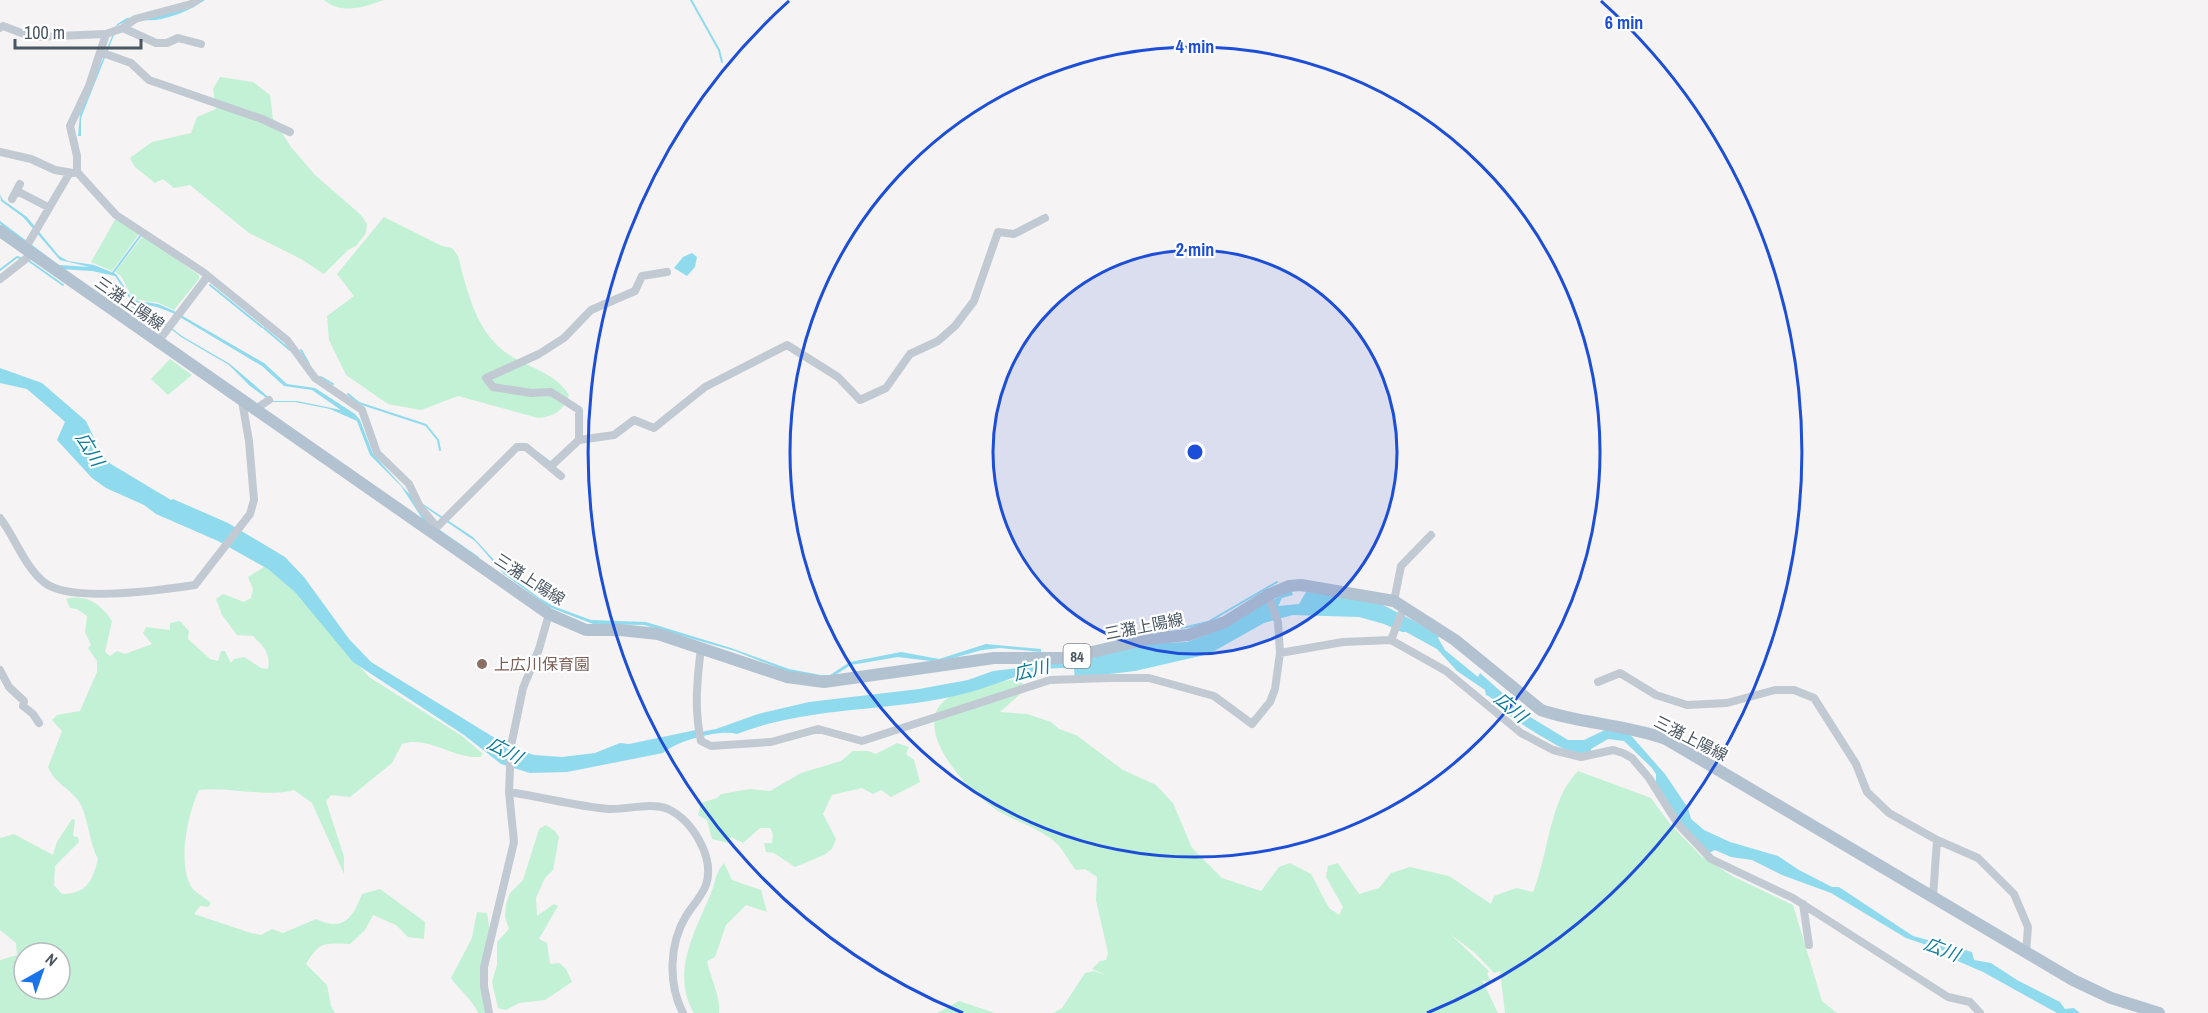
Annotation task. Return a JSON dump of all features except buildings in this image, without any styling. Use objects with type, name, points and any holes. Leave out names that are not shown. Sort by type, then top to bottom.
[{"type":"main road","name":"三潴上陽線","points":[[0,231],[254,410],[434,530],[549,614],[586,630],[638,631],[701,648],[787,677],[824,682],[994,658],[1066,658],[1148,639],[1188,635],[1225,622],[1289,586],[1300,585],[1400,607],[1455,640],[1541,710],[1558,716],[1628,727],[1666,740],[2026,953],[2111,998],[2159,1013]]},
{"type":"street","points":[[0,279],[28,249],[48,207],[73,173],[77,156],[70,126],[115,31],[132,21],[191,4],[197,0]]},
{"type":"street","points":[[0,28],[3,26],[32,37],[115,31],[156,43],[167,43],[178,38],[201,44]]},
{"type":"street","points":[[104,53],[131,63],[149,80],[262,119],[290,132]]},
{"type":"street","points":[[0,152],[31,159],[73,173],[116,215],[207,277],[287,340],[315,378],[362,410],[377,453],[409,484],[434,530],[518,447],[526,447],[561,476]]},
{"type":"street","points":[[12,199],[19,187],[48,207]]},
{"type":"street","points":[[551,466],[579,440],[614,435],[633,420],[654,428],[705,387],[787,345],[838,377],[860,400],[886,388],[910,354],[945,336],[974,302],[998,232],[1014,234],[1045,218]]},
{"type":"street","points":[[579,440],[579,410],[563,398],[551,392],[531,393],[493,387],[486,378],[556,344],[591,310],[635,291],[642,276],[667,272]]},
{"type":"street","points":[[158,343],[207,277]]},
{"type":"street","points":[[254,410],[269,400]]},
{"type":"street","points":[[0,518],[45,583],[75,591],[139,593],[195,585],[222,549],[241,529],[250,514],[254,500],[249,441],[242,401]]},
{"type":"street","points":[[1391,640],[1400,607],[1401,566],[1431,535]]},
{"type":"street","points":[[701,648],[696,692],[698,728],[700,741],[711,746],[771,742],[818,729],[862,741],[1050,680],[1098,678],[1149,678],[1214,696],[1252,724],[1270,702],[1275,689],[1280,653],[1278,622],[1269,598]]},
{"type":"street","points":[[489,1013],[484,986],[484,967],[514,842],[509,792],[512,746],[523,688],[539,649],[549,614]]},
{"type":"street","points":[[1280,653],[1343,642],[1391,640],[1446,671],[1521,733],[1553,750],[1581,757],[1613,750],[1632,759],[1648,778],[1678,824],[1711,859],[1803,904],[1922,982],[1948,997],[1970,1002],[1980,1013]]},
{"type":"street","points":[[0,670],[9,687],[24,701],[23,706],[39,723]]},
{"type":"street","points":[[1598,682],[1620,673],[1656,695],[1687,705],[1727,704],[1775,690],[1794,690],[1814,698],[1856,764],[1867,792],[1888,813],[1937,840],[1978,858],[2014,894],[2028,927],[2026,953]]},
{"type":"street","points":[[509,792],[609,809],[666,808],[685,821],[692,829],[705,855],[708,872],[705,886],[684,918],[677,936],[672,962],[674,986],[682,1013]]},
{"type":"street","points":[[1933,897],[1937,840]]},
{"type":"street","points":[[1803,904],[1809,945]]},
{"type":"green space","points":[[324,0],[384,0],[361,7],[346,8],[331,5]]},
{"type":"green space","points":[[220,77],[253,82],[270,95],[273,119],[291,147],[315,175],[361,215],[367,224],[366,233],[356,246],[348,250],[324,274],[301,259],[249,233],[190,185],[174,188],[163,179],[155,183],[135,167],[130,158],[152,142],[191,133],[197,117],[216,109],[213,89]]},
{"type":"green space","points":[[384,217],[442,246],[452,248],[458,256],[471,302],[485,330],[506,352],[547,375],[564,388],[569,395],[561,409],[549,416],[538,418],[458,396],[421,410],[388,404],[346,375],[329,340],[327,316],[354,296],[337,274]]},
{"type":"green space","points":[[116,218],[139,234],[112,271],[91,262]]},
{"type":"green space","points":[[143,236],[199,275],[199,279],[174,310],[159,303],[133,299],[121,276],[115,272]]},
{"type":"green space","points":[[170,359],[192,375],[168,395],[151,379]]},
{"type":"green space","points":[[269,564],[331,627],[345,650],[369,677],[462,736],[483,754],[480,757],[470,757],[421,743],[402,744],[392,763],[350,797],[331,795],[326,801],[344,857],[344,874],[312,803],[294,790],[271,793],[223,789],[199,790],[188,825],[185,868],[193,889],[211,903],[208,907],[200,906],[194,914],[251,933],[261,935],[272,929],[283,933],[316,919],[325,923],[340,923],[351,916],[362,894],[380,889],[425,922],[424,939],[408,937],[396,925],[373,915],[365,930],[350,944],[328,944],[319,947],[306,964],[327,985],[331,1006],[335,1013],[0,1013],[0,960],[12,956],[12,1001],[72,1001],[72,941],[14,941],[0,930],[0,838],[14,834],[53,855],[57,842],[72,819],[75,820],[73,836],[78,837],[79,842],[55,866],[54,885],[62,894],[77,892],[87,885],[98,859],[81,805],[73,794],[55,778],[48,767],[62,731],[52,720],[57,715],[80,711],[97,672],[97,661],[88,648],[91,645],[85,632],[87,616],[77,609],[70,608],[66,599],[87,599],[98,605],[108,615],[112,621],[105,652],[110,656],[117,651],[125,654],[152,644],[143,633],[146,627],[170,630],[170,623],[180,621],[189,631],[188,639],[210,659],[218,661],[221,651],[225,651],[231,663],[234,659],[244,657],[261,668],[268,669],[267,654],[263,647],[253,636],[237,635],[222,615],[216,599],[223,594],[244,602],[251,598],[253,589],[248,577]]},
{"type":"green space","points":[[1017,679],[1027,688],[1000,712],[1027,714],[1051,722],[1059,729],[1076,735],[1123,770],[1156,785],[1173,803],[1192,848],[1222,878],[1261,891],[1279,867],[1290,863],[1311,874],[1329,908],[1339,915],[1343,907],[1326,877],[1328,866],[1338,863],[1359,894],[1379,888],[1391,873],[1410,867],[1449,876],[1491,904],[1494,896],[1516,888],[1533,892],[1555,812],[1568,783],[1578,771],[1651,798],[1670,824],[1701,856],[1734,877],[1793,905],[1822,1001],[1837,1013],[1505,1013],[1500,971],[1494,973],[1475,953],[1450,934],[1489,971],[1487,974],[1492,983],[1482,980],[1498,1013],[1053,1013],[1062,1008],[1085,973],[1094,971],[1106,975],[1092,969],[1100,961],[1106,960],[1108,953],[1096,900],[1097,877],[1085,869],[1076,870],[1060,847],[1048,836],[1002,813],[977,794],[951,765],[941,749],[935,732],[935,717],[941,704],[948,698],[976,686]]},
{"type":"green space","points":[[897,743],[909,747],[906,754],[914,760],[920,782],[891,797],[881,790],[873,794],[862,788],[832,795],[823,814],[836,839],[832,849],[824,855],[795,867],[774,853],[766,852],[764,843],[772,843],[773,834],[770,828],[760,828],[743,843],[731,837],[728,843],[712,839],[707,820],[698,815],[701,803],[717,798],[721,794],[750,789],[770,791],[801,773],[841,761],[853,751],[868,751],[876,754]]},
{"type":"green space","points":[[546,825],[559,837],[553,870],[545,878],[536,898],[537,916],[554,904],[558,906],[539,939],[547,943],[550,964],[559,963],[566,969],[572,982],[545,1000],[519,1003],[506,1010],[498,1008],[492,982],[497,965],[497,942],[509,929],[505,917],[510,893],[523,880],[539,829]]},
{"type":"green space","points":[[724,863],[732,880],[761,890],[767,912],[746,905],[726,925],[715,957],[707,961],[717,994],[719,1013],[694,1013],[687,998],[684,983],[688,952],[717,874]]},
{"type":"green space","points":[[477,912],[487,913],[489,938],[487,980],[492,1013],[478,1013],[451,978],[472,938]]},
{"type":"green space","points":[[959,1001],[995,1013],[937,1013]]},
{"type":"water","points":[[205,0],[169,17],[118,25],[81,118],[81,136],[78,136],[80,114],[117,24],[127,18],[155,17]]},
{"type":"water","points":[[0,194],[3,200],[27,217],[59,256],[68,261],[94,265],[116,274],[133,300],[158,304],[174,311],[264,363],[287,384],[315,388],[355,414],[360,420],[373,454],[411,496],[473,537],[507,574],[553,606],[591,620],[646,622],[731,648],[789,669],[821,675],[830,675],[850,662],[901,652],[939,659],[986,644],[1041,649],[1041,652],[1000,648],[982,650],[939,662],[898,657],[851,665],[832,677],[791,673],[735,651],[644,625],[593,624],[549,607],[504,574],[475,541],[413,499],[430,523],[479,557],[478,559],[425,523],[401,486],[370,455],[357,421],[330,409],[295,402],[272,402],[250,386],[229,365],[181,337],[153,315],[97,296],[154,314],[182,336],[230,364],[273,401],[297,401],[341,410],[312,390],[284,386],[262,366],[173,313],[132,302],[115,276],[92,271],[60,269],[0,224],[0,221],[59,265],[90,267],[60,260],[23,217],[1,201]]},
{"type":"water","points":[[692,253],[697,257],[695,267],[687,276],[674,268],[683,257]]},
{"type":"water","name":"広川","points":[[0,368],[42,383],[86,421],[102,455],[111,464],[171,500],[228,523],[285,557],[304,577],[349,639],[371,662],[508,746],[534,755],[562,757],[595,753],[620,743],[629,744],[696,730],[701,732],[716,729],[758,714],[809,702],[919,689],[968,680],[993,671],[1082,660],[1143,644],[1187,642],[1214,632],[1263,603],[1268,603],[1291,590],[1293,595],[1282,598],[1278,606],[1299,604],[1306,592],[1371,599],[1440,634],[1438,638],[1445,650],[1478,677],[1480,673],[1527,715],[1568,740],[1584,740],[1609,728],[1627,731],[1665,774],[1688,808],[1691,819],[1704,830],[1730,842],[1778,856],[1832,887],[1839,887],[1913,936],[1972,952],[1974,960],[1991,963],[2017,980],[2060,1002],[2065,1009],[2074,1008],[2080,1013],[2057,1013],[1983,972],[1953,959],[1947,952],[1906,938],[1831,893],[1782,875],[1752,860],[1731,857],[1715,850],[1709,853],[1677,818],[1656,784],[1656,774],[1651,767],[1624,741],[1608,739],[1591,749],[1591,752],[1577,754],[1562,748],[1503,711],[1486,695],[1485,690],[1457,671],[1437,649],[1406,632],[1359,617],[1293,615],[1264,623],[1209,654],[1135,671],[1075,678],[1074,669],[1047,669],[1020,675],[967,693],[938,699],[793,718],[737,734],[720,733],[698,737],[678,744],[663,753],[567,772],[530,773],[501,764],[464,735],[353,662],[295,592],[268,569],[218,541],[156,514],[144,505],[106,488],[92,478],[57,440],[65,422],[27,389],[0,383]]},
{"type":"waterway","points":[[691,0],[719,50],[722,62]]},
{"type":"waterway","points":[[112,274],[141,235]]},
{"type":"waterway","points":[[0,270],[17,257],[23,259]]},
{"type":"waterway","points":[[29,261],[63,285]]},
{"type":"waterway","points":[[210,285],[262,327]]},
{"type":"waterway","points":[[264,328],[290,350]]},
{"type":"waterway","points":[[301,350],[309,364]]},
{"type":"waterway","points":[[321,377],[333,384]]},
{"type":"waterway","points":[[348,394],[359,403],[426,425],[438,440],[440,450]]},
{"type":"waterway","points":[[538,453],[550,462]]},
{"type":"waterway","points":[[1143,632],[1208,622],[1277,582]]},
{"type":"place","name":"上広川保育園","points":[[482,664]]}]
